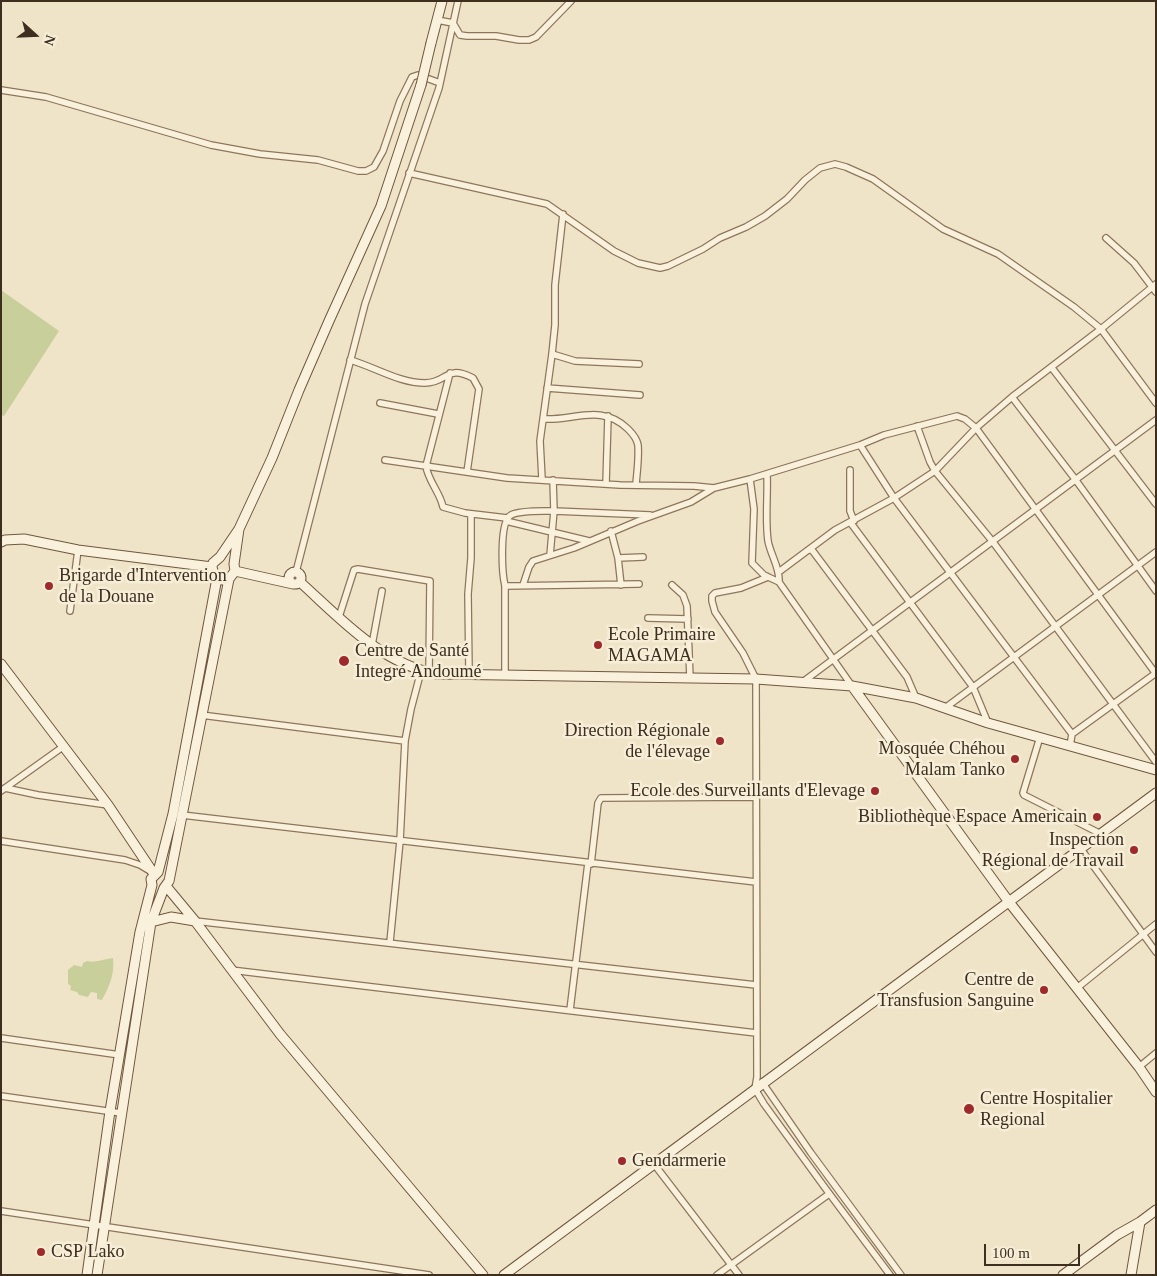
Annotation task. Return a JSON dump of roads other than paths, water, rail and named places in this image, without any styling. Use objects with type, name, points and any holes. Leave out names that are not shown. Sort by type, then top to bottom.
[{"type":"street","points":[[233,571],[223,580],[217,578],[212,571],[213,563],[220,558],[239,529],[272,458],[329,322],[381,206],[394,172],[420,85],[442,1]]},
{"type":"street","points":[[294,578],[365,304],[440,83],[458,1]]},
{"type":"street","points":[[437,20],[453,23],[460,35],[496,36],[529,40],[536,37],[571,1]]},
{"type":"street","points":[[1,90],[46,97],[212,145],[260,154],[318,160],[358,171],[366,171],[374,167],[381,156],[400,102],[412,77],[418,75],[440,83]]},
{"type":"street","points":[[409,173],[547,204],[614,251],[638,262],[660,268],[703,249],[776,209],[820,168],[835,164],[846,167],[873,179],[943,229],[998,254],[1074,307],[1101,330],[1156,403]]},
{"type":"street","points":[[542,480],[540,441],[555,325],[555,285],[563,214]]},
{"type":"street","points":[[780,572],[835,530],[894,498],[935,471],[976,428],[1012,397],[1155,288],[1134,262],[1106,238]]},
{"type":"street","points":[[552,354],[575,361],[639,364]]},
{"type":"street","points":[[350,360],[394,377],[420,382],[432,382],[450,373],[460,373],[473,378],[479,389],[467,472]]},
{"type":"street","points":[[1052,368],[1156,504]]},
{"type":"street","points":[[450,373],[426,466],[428,475],[438,492],[443,507],[471,514],[506,519],[589,541]]},
{"type":"street","points":[[547,388],[640,396]]},
{"type":"street","points":[[1012,397],[1075,479],[1156,591]]},
{"type":"street","points":[[380,403],[438,414]]},
{"type":"street","points":[[543,419],[584,415],[608,416],[617,420],[635,436],[638,444],[636,484]]},
{"type":"street","points":[[606,484],[608,416]]},
{"type":"street","points":[[524,585],[531,563],[692,502],[714,488],[767,474],[860,445],[884,435],[957,416],[966,419],[976,428],[1156,673],[1072,734],[1070,746]]},
{"type":"street","points":[[804,681],[1156,420]]},
{"type":"street","points":[[917,426],[935,471],[993,542],[1156,762]]},
{"type":"street","points":[[860,445],[894,498],[1072,734]]},
{"type":"street","points":[[385,460],[507,478],[714,488]]},
{"type":"street","points":[[850,470],[850,511],[852,521],[973,687],[988,723]]},
{"type":"street","points":[[767,474],[768,540],[772,558],[780,572],[779,582]]},
{"type":"street","points":[[750,479],[754,509],[752,563],[768,577],[779,582],[1009,902],[1078,988],[1156,1092]]},
{"type":"street","points":[[550,555],[554,511],[553,480]]},
{"type":"street","points":[[505,674],[503,537],[506,519],[516,513],[554,511],[652,516]]},
{"type":"street","points":[[469,673],[468,594],[471,558],[471,514]]},
{"type":"street","points":[[96,1275],[152,922],[166,884],[182,815],[201,715],[233,571],[239,529]]},
{"type":"street","points":[[611,532],[618,558],[621,585]]},
{"type":"street","points":[[2,539],[24,539],[78,550],[212,567]]},
{"type":"street","points":[[70,611],[78,550]]},
{"type":"street","points":[[809,550],[812,550],[907,677],[916,698]]},
{"type":"street","points":[[945,708],[1156,552]]},
{"type":"street","points":[[618,558],[644,556]]},
{"type":"street","points":[[220,558],[228,558],[233,571]]},
{"type":"street","points":[[339,617],[354,570],[358,569],[430,581],[425,672],[411,709],[405,741],[400,841],[390,942]]},
{"type":"street","points":[[233,571],[270,580],[294,578],[372,645],[391,658],[425,672],[756,679],[852,686],[916,698],[988,723],[1156,770]]},
{"type":"street","points":[[768,577],[740,588],[715,593],[712,596],[716,612],[743,654],[756,679],[756,1033],[758,1083],[764,1104],[890,1275]]},
{"type":"street","points":[[87,1275],[110,1111],[140,932],[152,885],[151,879],[156,873],[173,814],[217,578]]},
{"type":"street","points":[[505,586],[639,584]]},
{"type":"street","points":[[672,585],[683,595],[688,619],[690,678]]},
{"type":"street","points":[[372,645],[382,591]]},
{"type":"street","points":[[648,618],[688,619]]},
{"type":"street","points":[[1,664],[108,805],[156,873]]},
{"type":"street","points":[[201,715],[405,741]]},
{"type":"street","points":[[1040,737],[1024,795],[1101,834]]},
{"type":"street","points":[[3,790],[64,746]]},
{"type":"street","points":[[3,790],[108,805]]},
{"type":"street","points":[[504,1275],[654,1164],[758,1083],[1156,794]]},
{"type":"street","points":[[570,1010],[598,803],[601,798],[756,797]]},
{"type":"street","points":[[182,815],[756,882]]},
{"type":"street","points":[[1,841],[126,860],[156,873],[164,873],[166,884],[280,1034],[484,1275]]},
{"type":"street","points":[[1081,849],[1156,952]]},
{"type":"street","points":[[152,885],[156,888],[166,884]]},
{"type":"street","points":[[152,922],[171,917],[756,985]]},
{"type":"street","points":[[1078,988],[1156,924]]},
{"type":"street","points":[[231,970],[756,1033]]},
{"type":"street","points":[[1,1038],[120,1055]]},
{"type":"street","points":[[1139,1067],[1156,1053]]},
{"type":"street","points":[[758,1083],[900,1275]]},
{"type":"street","points":[[1,1096],[121,1113]]},
{"type":"street","points":[[654,1164],[739,1275]]},
{"type":"street","points":[[717,1275],[829,1194]]},
{"type":"street","points":[[1063,1275],[1117,1235],[1156,1210]]},
{"type":"street","points":[[1,1211],[429,1275]]},
{"type":"street","points":[[1131,1275],[1140,1222]]},
{"type":"place","name":"Brigarde d'Intervention de la Douane","points":[[49,586]]},
{"type":"place","name":"Ecole Primaire MAGAMA","points":[[598,645]]},
{"type":"place","name":"Centre de Santé Integré Andoumé","points":[[344,661]]},
{"type":"place","name":"Direction Régionale de l'élevage","points":[[720,741]]},
{"type":"place","name":"Mosquée Chéhou Malam Tanko","points":[[1015,759]]},
{"type":"place","name":"Ecole des Surveillants d'Elevage","points":[[875,791]]},
{"type":"place","name":"Bibliothèque Espace Americain","points":[[1097,817]]},
{"type":"place","name":"Inspection Régional de Travail","points":[[1134,850]]},
{"type":"place","name":"Centre de Transfusion Sanguine","points":[[1044,990]]},
{"type":"place","name":"Centre Hospitalier Regional","points":[[969,1109]]},
{"type":"place","name":"Gendarmerie","points":[[622,1161]]},
{"type":"place","name":"CSP Lako","points":[[41,1252]]}]
